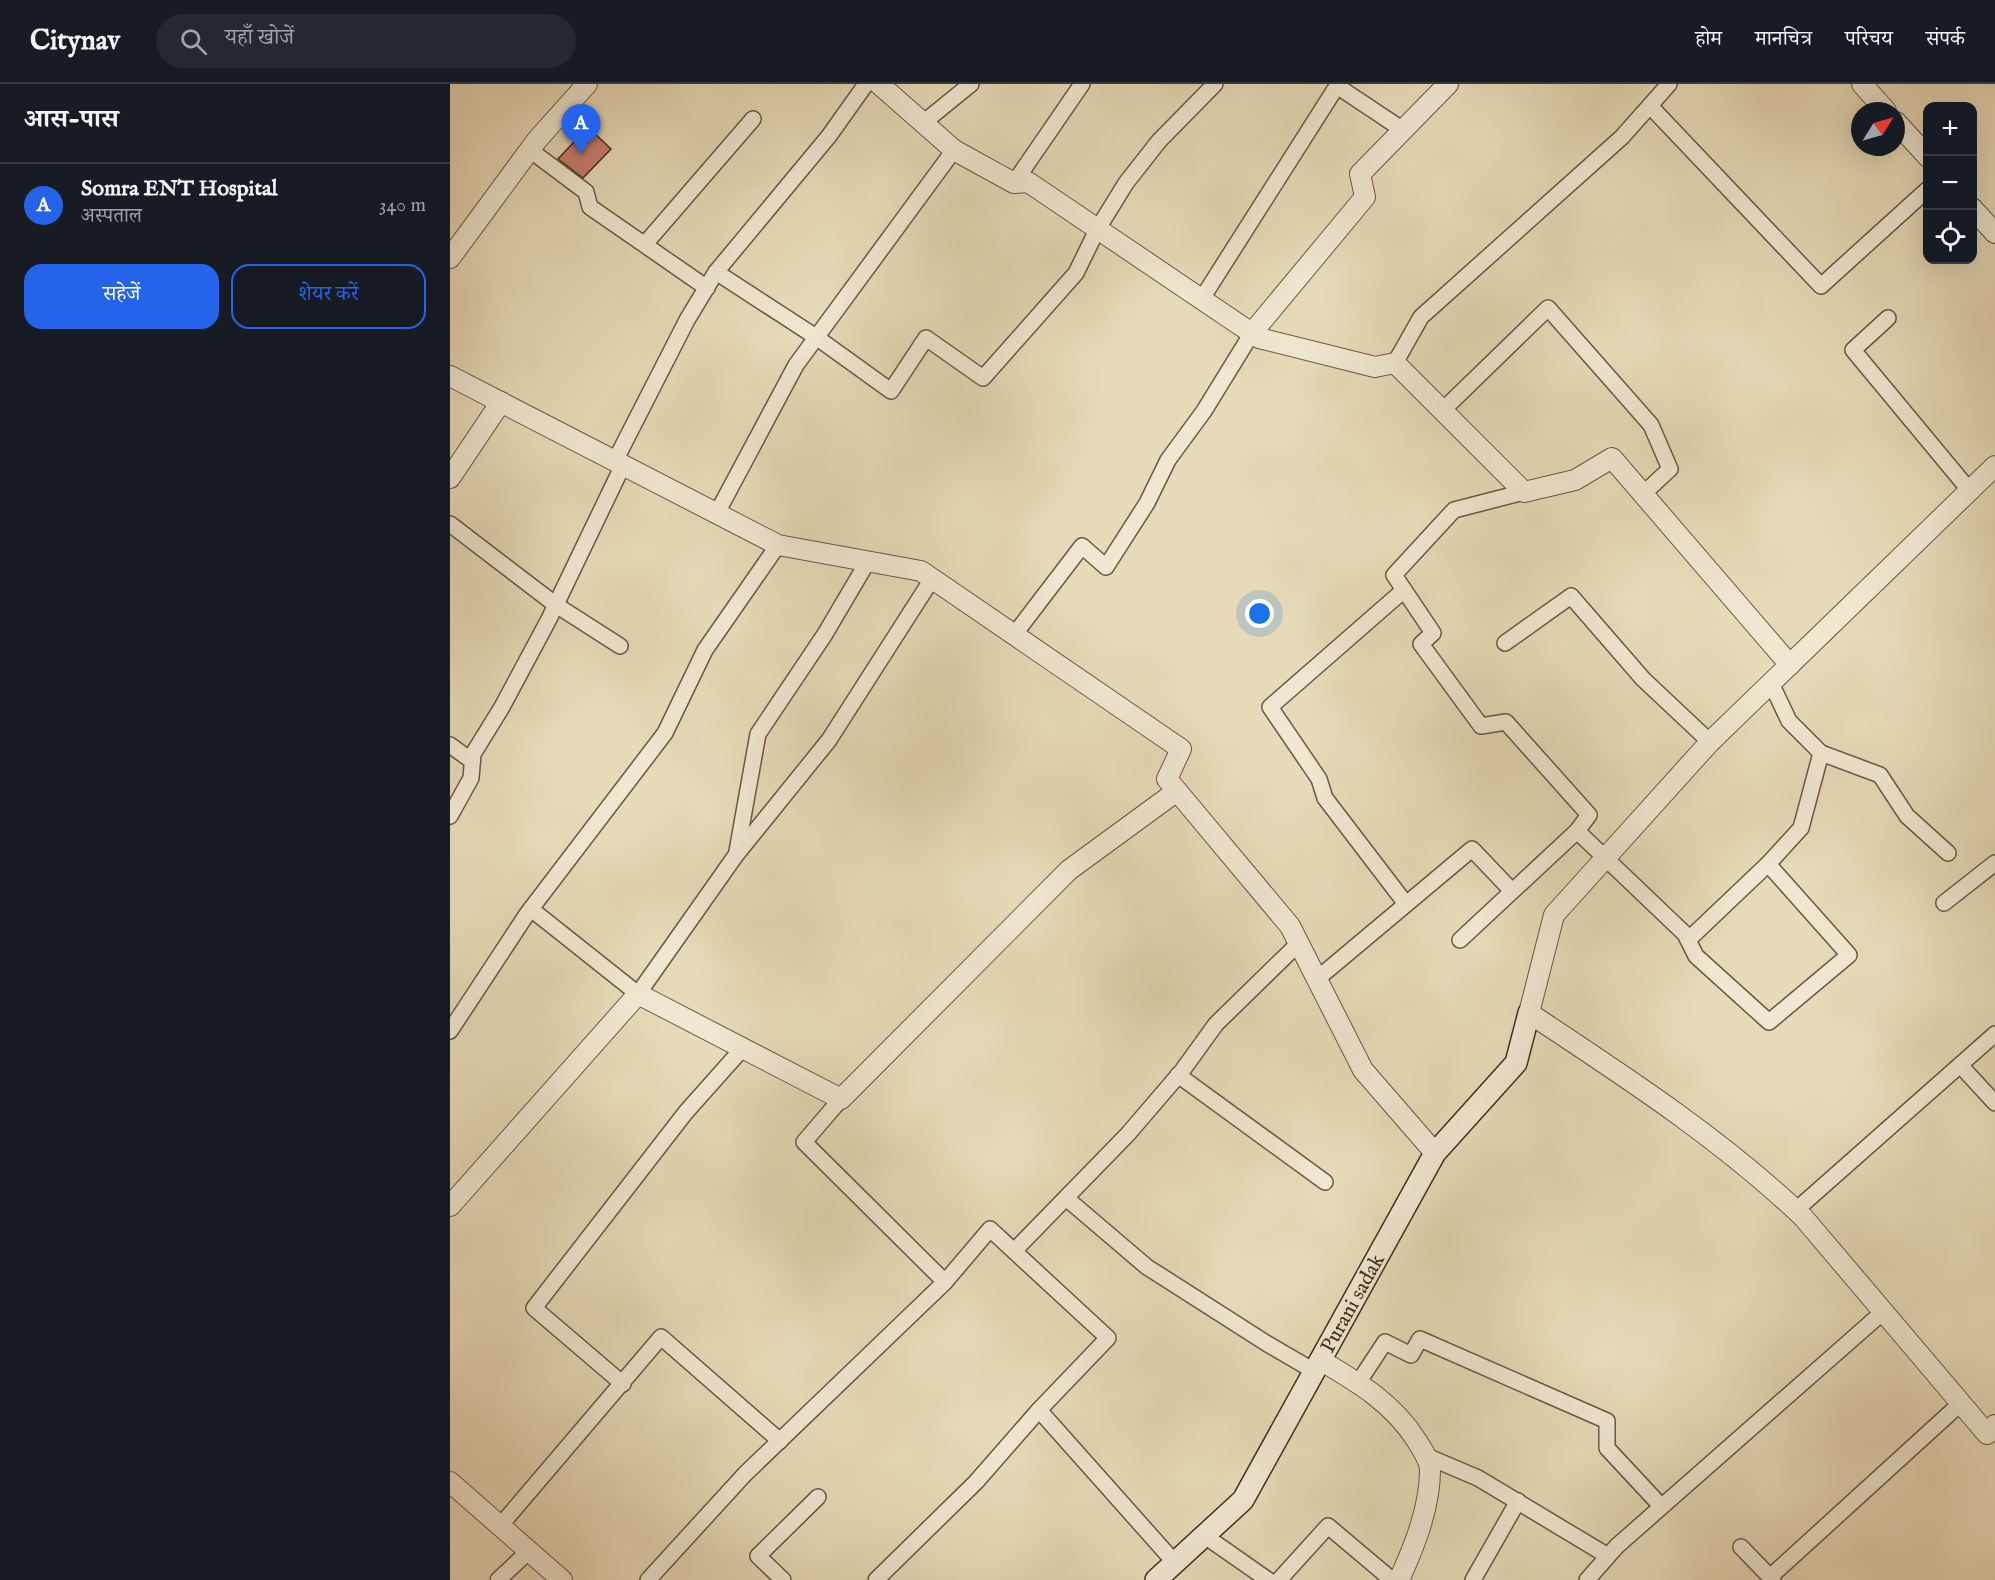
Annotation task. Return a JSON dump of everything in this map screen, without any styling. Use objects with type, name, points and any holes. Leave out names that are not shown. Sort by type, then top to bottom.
[{"type":"main road","name":"Purani sadak","points":[[1156,1580],[1243,1500],[1435,1153],[1516,1063],[1529,1013]]},
{"type":"street","points":[[450,258],[530,150],[587,84]]},
{"type":"street","points":[[450,816],[471,778],[473,754],[502,707],[556,605],[619,463],[639,409],[716,272],[829,136],[866,84]]},
{"type":"street","points":[[879,84],[954,150],[1014,183],[1029,182],[1259,338],[1375,367],[1395,363],[1421,317],[1622,137],[1651,107],[1668,84]]},
{"type":"street","points":[[923,123],[971,84]]},
{"type":"street","points":[[1014,183],[1082,84]]},
{"type":"street","points":[[716,272],[816,337],[891,391],[926,338],[983,378],[1076,273],[1097,230],[1126,183],[1152,150],[1215,84]]},
{"type":"street","points":[[1014,635],[1082,546],[1106,567],[1147,503],[1168,460],[1204,411],[1252,333],[1365,197],[1360,174],[1449,84]]},
{"type":"street","points":[[1862,84],[1878,102]]},
{"type":"street","points":[[1201,300],[1337,86],[1403,130]]},
{"type":"street","points":[[1651,107],[1821,286],[1923,194]]},
{"type":"street","points":[[645,244],[753,119]]},
{"type":"street","points":[[1905,132],[1927,156]]},
{"type":"street","points":[[530,150],[586,192],[590,207],[707,288]]},
{"type":"street","points":[[717,513],[796,365],[954,150]]},
{"type":"street","points":[[1974,210],[1995,233]]},
{"type":"street","points":[[1443,411],[1548,308],[1651,425],[1670,469],[1643,494]]},
{"type":"street","points":[[1888,318],[1853,350],[1970,491]]},
{"type":"street","points":[[1395,363],[1524,492]]},
{"type":"street","points":[[450,376],[778,545],[921,571],[1181,749],[1167,779],[1290,926],[1363,1070],[1435,1153]]},
{"type":"street","points":[[450,478],[501,402]]},
{"type":"street","points":[[1460,940],[1577,831],[1589,815],[1506,722],[1481,726],[1421,644],[1433,633],[1394,575],[1454,510],[1575,480],[1612,458],[1790,665]]},
{"type":"street","points":[[1992,1435],[1961,1403],[1796,1210],[1720,1145],[1653,1095],[1529,1013],[1554,915],[1710,742],[1995,466]]},
{"type":"street","points":[[450,524],[556,605],[620,646]]},
{"type":"street","points":[[450,1031],[531,909],[665,733],[705,650],[778,545]]},
{"type":"street","points":[[736,855],[758,734],[825,634],[868,561]]},
{"type":"street","points":[[450,1206],[638,994],[736,855],[829,740],[932,579]]},
{"type":"street","points":[[1404,590],[1270,707],[1319,779],[1325,798],[1406,904]]},
{"type":"street","points":[[1505,643],[1571,596],[1643,679],[1710,742]]},
{"type":"street","points":[[1771,683],[1789,721],[1821,753],[1880,775],[1907,816],[1948,853]]},
{"type":"street","points":[[450,745],[472,761]]},
{"type":"street","points":[[1688,940],[1768,864],[1801,828],[1821,753]]},
{"type":"street","points":[[945,1282],[804,1142],[841,1099],[1069,870],[1177,790]]},
{"type":"street","points":[[1577,831],[1688,940],[1696,956],[1769,1022],[1849,955],[1768,864]]},
{"type":"street","points":[[1317,979],[1472,849],[1512,891]]},
{"type":"street","points":[[1944,903],[1995,863]]},
{"type":"street","points":[[531,909],[638,994],[841,1099]]},
{"type":"street","points":[[1014,1251],[1128,1134],[1178,1075],[1216,1024],[1299,943]]},
{"type":"street","points":[[1796,1210],[1995,1034]]},
{"type":"street","points":[[623,1384],[534,1308],[686,1112],[743,1048]]},
{"type":"street","points":[[1960,1065],[1995,1103]]},
{"type":"street","points":[[1178,1075],[1325,1182]]},
{"type":"street","points":[[1066,1198],[1147,1267],[1266,1343],[1358,1383],[1387,1403],[1405,1422],[1430,1469],[1424,1510],[1413,1548],[1399,1580]]},
{"type":"street","points":[[648,1580],[746,1474],[945,1282],[990,1229],[1108,1338],[1039,1410],[976,1482],[876,1580]]},
{"type":"street","points":[[1587,1580],[1608,1556],[1661,1506],[1884,1312]]},
{"type":"street","points":[[500,1526],[661,1337],[780,1441]]},
{"type":"street","points":[[1358,1383],[1385,1342],[1411,1355],[1420,1339],[1606,1421],[1607,1448],[1661,1506]]},
{"type":"street","points":[[1741,1547],[1772,1578],[1961,1403]]},
{"type":"street","points":[[1039,1410],[1176,1564]]},
{"type":"street","points":[[1424,1455],[1478,1478],[1608,1556]]},
{"type":"street","points":[[450,1482],[562,1580]]},
{"type":"street","points":[[783,1580],[758,1556],[818,1497]]},
{"type":"street","points":[[1473,1580],[1518,1501]]},
{"type":"street","points":[[1279,1580],[1328,1526],[1392,1580]]},
{"type":"street","points":[[1205,1536],[1268,1580]]},
{"type":"street","points":[[498,1580],[529,1551]]},
{"type":"building","points":[[588,127],[611,149],[583,178],[558,159]]},
{"type":"place","name":"Somra ENT Hospital","points":[[581,154]]}]
